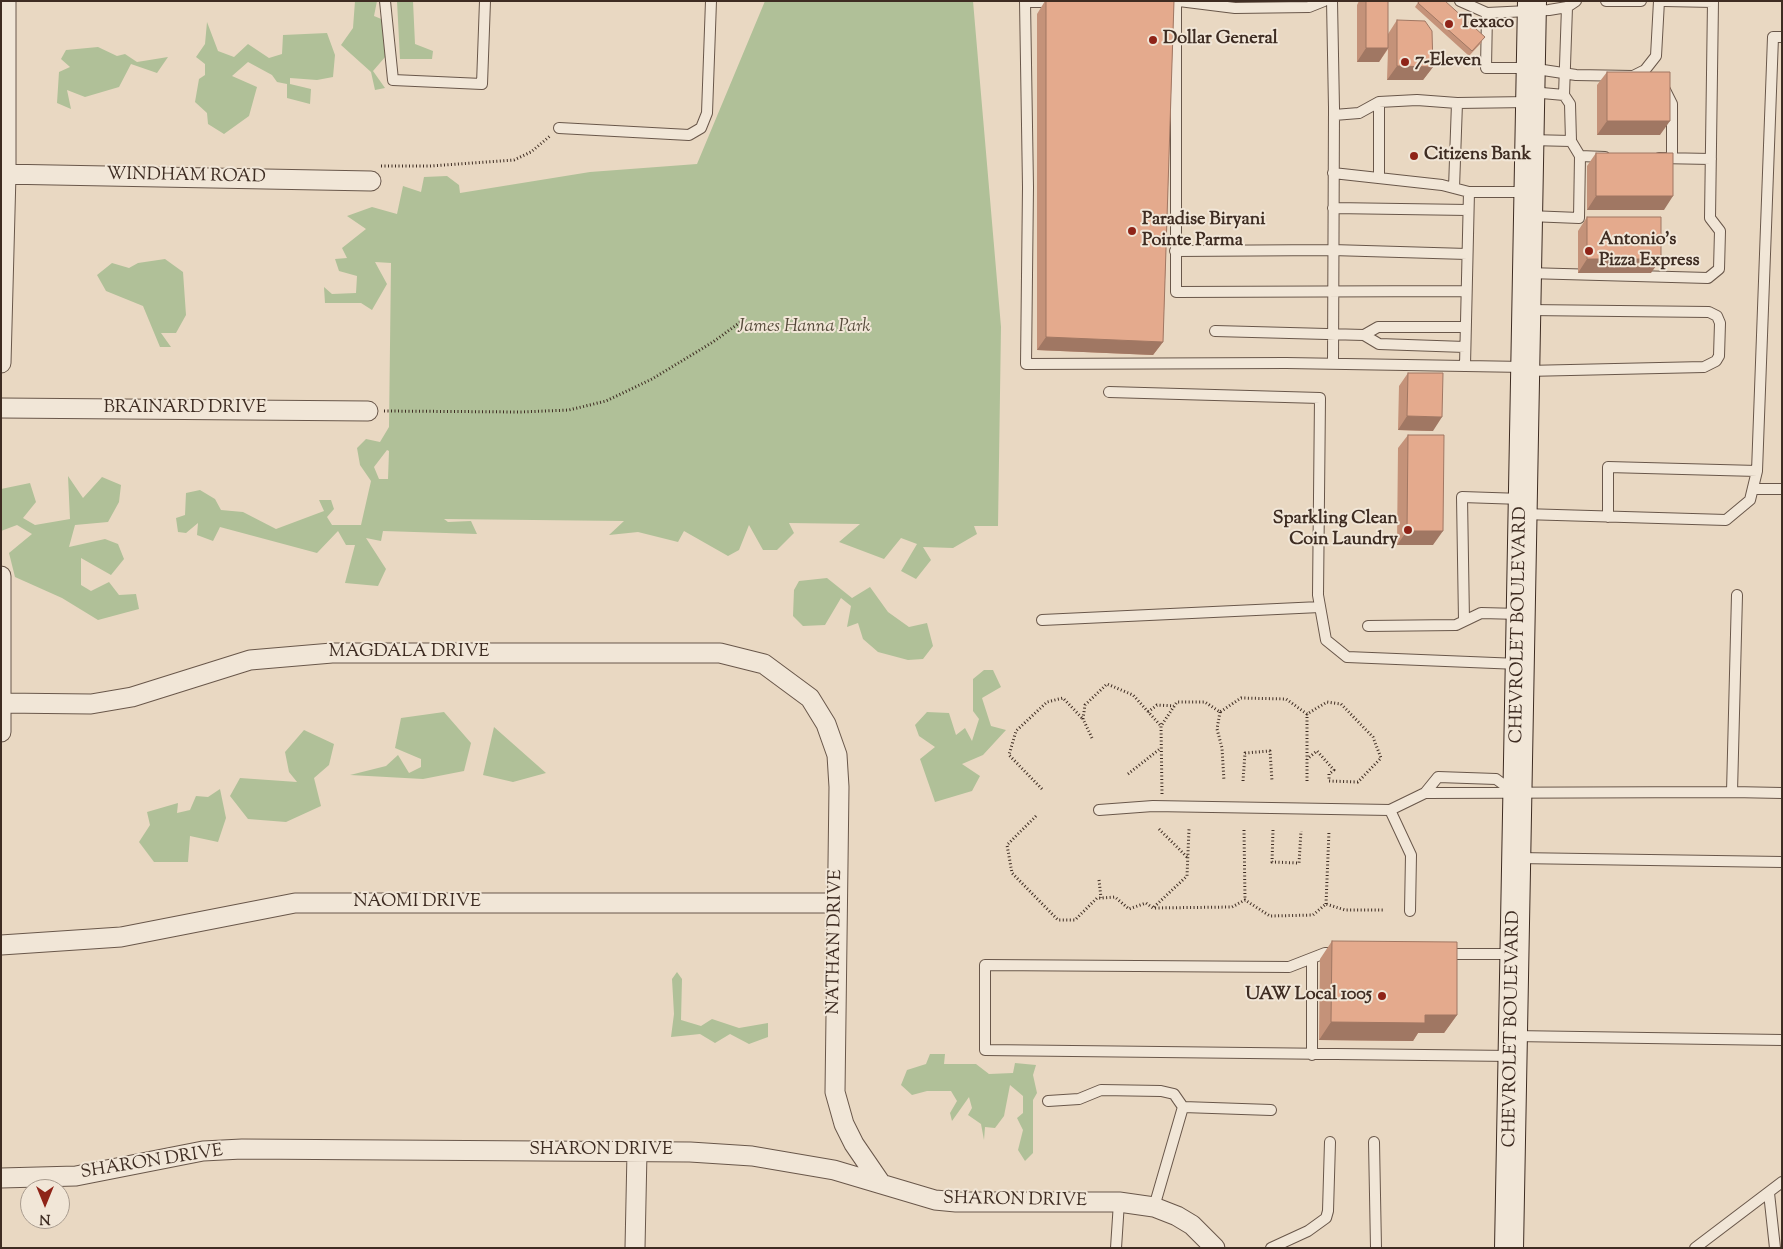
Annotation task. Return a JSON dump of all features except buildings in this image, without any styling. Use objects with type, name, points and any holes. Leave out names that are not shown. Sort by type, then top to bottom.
[{"type":"main road","name":"CHEVROLET BOULEVARD","points":[[1509,1248],[1531,6]]},
{"type":"street","points":[[1,363],[6,1]]},
{"type":"street","name":"WINDHAM ROAD","points":[[3,174],[372,174]]},
{"type":"street","name":"BRAINARD DRIVE","points":[[1,408],[368,411]]},
{"type":"street","points":[[1,576],[1,732]]},
{"type":"street","name":"MAGDALA DRIVE","points":[[2,703],[91,704],[132,697],[250,660],[332,653],[720,653],[764,664],[810,698]]},
{"type":"street","name":"NATHAN DRIVE","points":[[810,698],[826,724],[837,755],[839,787],[835,1092],[844,1124],[854,1144],[880,1182]]},
{"type":"street","name":"NAOMI DRIVE","points":[[1,945],[121,937],[295,903],[837,903]]},
{"type":"street","name":"SHARON DRIVE","points":[[1,1178],[76,1176],[203,1151],[242,1149],[636,1152],[752,1156],[834,1170],[880,1182],[935,1200],[956,1202],[1119,1202],[1154,1207],[1177,1216],[1192,1225],[1215,1248]]},
{"type":"street","points":[[635,1248],[636,1152]]},
{"type":"lane","points":[[384,1],[393,80],[482,84],[485,1]]},
{"type":"lane","points":[[559,128],[689,135],[701,128],[707,113],[711,1]]},
{"type":"lane","points":[[1324,1],[1309,7],[1235,8],[1177,1],[1176,292],[1466,291]]},
{"type":"lane","points":[[1332,1],[1334,115],[1332,364]]},
{"type":"lane","points":[[1333,173],[1454,188],[1528,204],[1579,218],[1580,156],[1572,141],[1570,104],[1564,95],[1572,4],[1549,10],[1531,6],[1487,13],[1460,1]]},
{"type":"lane","points":[[1606,1],[1641,1]]},
{"type":"lane","points":[[1651,75],[1656,56],[1659,1]]},
{"type":"lane","points":[[1527,274],[1712,276],[1719,269],[1720,231],[1710,218],[1713,2],[1665,1]]},
{"type":"lane","points":[[1071,2],[1025,2],[1028,187],[1026,364],[1465,365],[1525,369],[1704,367],[1716,361],[1719,356],[1720,323],[1716,316],[1709,312],[1526,310]]},
{"type":"lane","points":[[1487,13],[1486,68],[1530,87],[1564,95]]},
{"type":"lane","points":[[1464,621],[1462,497],[1522,507],[1608,517],[1726,520],[1750,500],[1757,471],[1773,37],[1782,37]]},
{"type":"lane","points":[[1334,115],[1359,113],[1379,102],[1418,100],[1456,103],[1530,87],[1566,74],[1651,75],[1662,84],[1672,104],[1672,158]]},
{"type":"lane","points":[[1379,102],[1379,178]]},
{"type":"lane","points":[[1454,188],[1456,103]]},
{"type":"lane","points":[[1529,140],[1572,141]]},
{"type":"lane","points":[[1580,156],[1617,157]]},
{"type":"lane","points":[[1644,158],[1711,159]]},
{"type":"lane","points":[[1465,365],[1468,192]]},
{"type":"lane","points":[[1333,208],[1468,210]]},
{"type":"lane","points":[[1175,251],[1332,250],[1467,254]]},
{"type":"lane","points":[[1364,335],[1378,327],[1465,327]]},
{"type":"lane","points":[[1215,331],[1364,335],[1379,344],[1465,347]]},
{"type":"lane","points":[[1109,392],[1320,398],[1318,595],[1326,640],[1347,657],[1520,664]]},
{"type":"lane","points":[[1608,517],[1608,467],[1757,471]]},
{"type":"lane","points":[[1753,489],[1782,489]]},
{"type":"lane","points":[[1732,792],[1737,595]]},
{"type":"lane","points":[[1042,620],[1320,607]]},
{"type":"lane","points":[[1368,626],[1456,625],[1481,613],[1521,614]]},
{"type":"lane","points":[[1099,810],[1163,806],[1390,810],[1425,793],[1438,777],[1496,778],[1517,794]]},
{"type":"lane","points":[[1425,793],[1782,793]]},
{"type":"lane","points":[[1390,810],[1411,855],[1410,911]]},
{"type":"lane","points":[[1516,858],[1782,862]]},
{"type":"lane","points":[[1344,953],[1325,953],[1289,967],[985,965],[985,1050],[1312,1055],[1513,1046],[1782,1040]]},
{"type":"lane","points":[[1429,954],[1514,954]]},
{"type":"lane","points":[[1312,959],[1312,1055]]},
{"type":"lane","points":[[1048,1101],[1079,1099],[1101,1090],[1161,1091],[1174,1094],[1183,1107]]},
{"type":"lane","points":[[1183,1107],[1271,1110]]},
{"type":"lane","points":[[1154,1207],[1183,1107]]},
{"type":"lane","points":[[1270,1248],[1308,1231],[1326,1218],[1328,1211],[1330,1142]]},
{"type":"lane","points":[[1374,1142],[1376,1248]]},
{"type":"lane","points":[[1695,1248],[1782,1182]]},
{"type":"lane","points":[[1769,1193],[1775,1248]]},
{"type":"lane","points":[[1116,1248],[1119,1202]]},
{"type":"path","points":[[372,174],[430,166],[514,160],[542,144],[559,128]]},
{"type":"path","points":[[368,411],[522,412],[568,410],[596,403],[652,379],[713,342],[746,318]]},
{"type":"path","points":[[1083,719],[1085,705],[1107,684],[1133,695],[1161,726]]},
{"type":"path","points":[[1042,790],[1009,755],[1016,731],[1047,702],[1064,698],[1083,719],[1092,738]]},
{"type":"path","points":[[1224,781],[1222,748],[1217,729],[1220,712],[1241,698],[1286,699],[1307,714]]},
{"type":"path","points":[[1162,794],[1161,726],[1174,706],[1177,702],[1206,702],[1220,712]]},
{"type":"path","points":[[1307,714],[1327,702],[1341,704],[1373,737],[1381,758],[1358,782],[1329,781],[1329,774],[1334,770],[1317,751],[1307,759]]},
{"type":"path","points":[[1148,712],[1157,706],[1174,706]]},
{"type":"path","points":[[1307,714],[1307,781]]},
{"type":"path","points":[[1128,774],[1161,748]]},
{"type":"path","points":[[1243,781],[1245,753],[1270,751],[1272,781]]},
{"type":"path","points":[[1036,816],[1007,846],[1012,874],[1058,920],[1075,920],[1096,898],[1115,897],[1129,909],[1146,903],[1153,908],[1232,907],[1245,900]]},
{"type":"path","points":[[1159,829],[1188,857]]},
{"type":"path","points":[[1153,908],[1187,876],[1189,829]]},
{"type":"path","points":[[1244,830],[1245,900]]},
{"type":"path","points":[[1273,830],[1272,862],[1290,863],[1299,863],[1301,831]]},
{"type":"path","points":[[1245,900],[1270,916],[1313,915],[1326,904],[1329,831]]},
{"type":"path","points":[[1099,880],[1101,898]]},
{"type":"path","points":[[1326,904],[1345,910],[1384,910]]},
{"type":"green space","points":[[355,1],[377,1],[374,16],[391,23],[386,56],[373,71],[385,88],[375,90],[371,72],[341,45],[353,28]]},
{"type":"green space","points":[[397,1],[413,1],[415,44],[433,51],[432,59],[400,59]]},
{"type":"green space","name":"James Hanna Park","points":[[765,1],[973,1],[1001,327],[998,526],[974,526],[977,534],[953,548],[923,547],[931,560],[916,579],[901,571],[917,544],[901,538],[884,559],[839,542],[860,524],[789,523],[794,533],[777,550],[763,550],[749,525],[739,550],[728,556],[684,531],[678,542],[638,532],[609,535],[624,521],[444,519],[448,522],[471,521],[477,534],[383,531],[381,541],[366,538],[386,569],[378,586],[345,583],[355,545],[346,545],[338,531],[317,553],[220,527],[213,541],[197,535],[198,523],[186,533],[178,532],[176,518],[185,515],[186,493],[200,490],[215,499],[221,510],[243,512],[276,529],[324,511],[319,500],[331,500],[334,509],[327,517],[332,525],[361,525],[371,481],[360,465],[357,448],[366,439],[380,442],[389,427],[391,263],[375,262],[387,284],[372,310],[361,303],[325,303],[324,287],[332,294],[356,293],[357,276],[339,271],[335,259],[347,258],[342,248],[366,229],[347,216],[372,207],[397,214],[403,186],[421,192],[424,177],[447,176],[459,185],[460,193],[590,172],[697,164]],"holes":[[[387,450],[389,451],[388,479],[379,479],[374,467]]]},
{"type":"green space","points":[[207,22],[218,51],[234,57],[248,44],[269,58],[282,54],[283,35],[327,33],[335,55],[333,77],[317,80],[290,78],[290,84],[311,89],[310,104],[287,98],[287,84],[277,82],[272,75],[248,62],[232,76],[257,87],[249,116],[224,134],[208,124],[207,113],[195,102],[199,79],[205,75],[205,64],[196,57],[205,44]]},
{"type":"green space","points":[[98,47],[117,56],[125,54],[137,62],[168,57],[157,73],[131,64],[119,87],[85,97],[67,90],[71,109],[57,103],[59,72],[70,67],[61,59],[66,50]]},
{"type":"green space","points":[[165,259],[183,272],[186,315],[176,333],[161,333],[171,347],[160,347],[143,306],[106,291],[97,275],[112,263],[129,268],[138,263]]},
{"type":"green space","points":[[68,476],[83,498],[102,477],[121,485],[119,502],[108,522],[75,525],[69,547],[105,539],[118,544],[124,559],[111,575],[81,558],[81,585],[91,591],[109,582],[119,595],[136,594],[139,609],[98,620],[62,598],[15,577],[9,553],[32,534],[17,525],[1,531],[1,489],[30,483],[36,502],[23,518],[35,525],[70,519]]},
{"type":"green space","points":[[827,578],[852,598],[870,587],[888,612],[909,627],[927,623],[933,646],[923,659],[908,660],[878,652],[863,639],[858,623],[847,627],[851,606],[841,598],[825,625],[803,626],[793,616],[794,590],[799,581]]},
{"type":"green space","points":[[984,670],[993,670],[1001,687],[982,698],[991,726],[1006,730],[983,755],[962,764],[980,776],[972,791],[935,802],[920,759],[935,747],[919,736],[915,725],[927,712],[949,713],[956,735],[965,728],[972,741],[979,719],[973,711],[973,679]]},
{"type":"green space","points":[[444,712],[471,743],[464,771],[423,779],[350,775],[386,766],[398,755],[409,773],[421,767],[421,759],[395,748],[401,718]]},
{"type":"green space","points":[[494,727],[546,773],[513,782],[483,775]]},
{"type":"green space","points":[[304,730],[334,744],[329,765],[314,778],[321,806],[286,822],[248,819],[230,796],[240,778],[297,782],[289,772],[285,752]]},
{"type":"green space","points":[[220,789],[226,818],[218,842],[190,836],[188,862],[154,862],[139,842],[150,825],[147,812],[178,803],[177,813],[190,810],[196,796],[208,797]]},
{"type":"green space","points":[[677,972],[682,979],[681,1020],[701,1026],[712,1019],[739,1028],[768,1023],[768,1037],[749,1044],[730,1034],[715,1043],[700,1034],[671,1037],[674,1014],[672,979]]},
{"type":"green space","points":[[930,1054],[945,1054],[944,1064],[976,1064],[989,1074],[1013,1073],[1015,1063],[1036,1065],[1033,1075],[1037,1093],[1033,1100],[1033,1153],[1025,1161],[1018,1150],[1023,1130],[1017,1118],[1023,1113],[1023,1096],[1010,1085],[1004,1116],[995,1128],[985,1127],[984,1140],[981,1124],[968,1115],[972,1108],[969,1097],[952,1121],[950,1113],[957,1101],[951,1091],[927,1091],[912,1095],[901,1085],[907,1070],[926,1064]]},
{"type":"place","name":"Texaco","points":[[1449,24]]},
{"type":"place","name":"Dollar General","points":[[1153,40]]},
{"type":"place","name":"7-Eleven","points":[[1405,62]]},
{"type":"place","name":"Citizens Bank","points":[[1414,156]]},
{"type":"place","name":"Paradise Biryani Pointe Parma","points":[[1132,231]]},
{"type":"place","name":"Antonio's Pizza Express","points":[[1589,251]]},
{"type":"place","name":"Sparkling Clean Coin Laundry","points":[[1408,530]]},
{"type":"place","name":"UAW Local 1005","points":[[1382,996]]}]
